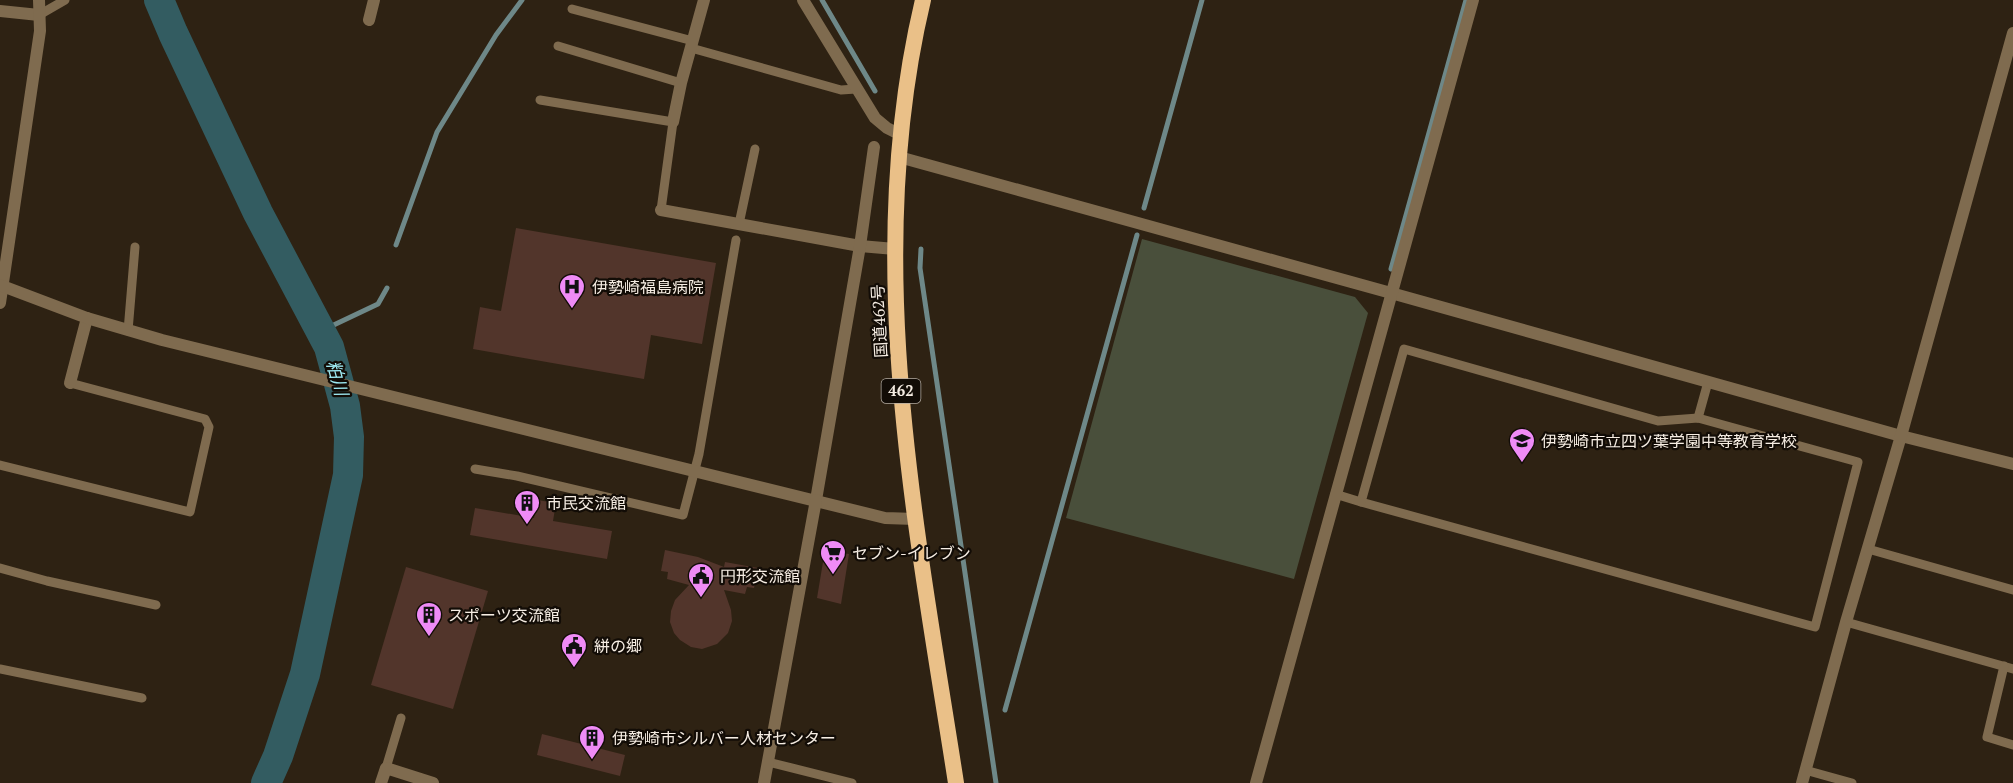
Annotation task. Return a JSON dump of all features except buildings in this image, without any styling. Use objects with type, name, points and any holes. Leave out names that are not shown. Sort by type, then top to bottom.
[{"type":"highway","name":"国道462号","points":[[923,0],[899,157],[894,249],[898,344],[915,519],[957,783]]},
{"type":"street","points":[[0,303],[40,31],[39,0]]},
{"type":"street","points":[[369,20],[374,0]]},
{"type":"street","points":[[673,122],[681,83],[704,0]]},
{"type":"street","points":[[803,0],[875,118],[887,128],[901,135]]},
{"type":"street","points":[[1256,783],[1473,0]]},
{"type":"street","points":[[0,11],[39,15]]},
{"type":"street","points":[[1802,783],[2013,33]]},
{"type":"street","points":[[764,783],[860,246],[874,147]]},
{"type":"street","points":[[899,157],[1901,436],[2013,464]]},
{"type":"street","points":[[661,210],[860,246],[894,249]]},
{"type":"street","points":[[1,286],[87,318],[128,330],[885,518],[915,519]]},
{"type":"street","points":[[70,383],[87,318]]},
{"type":"street","points":[[381,783],[386,768],[433,783]]},
{"type":"lane","points":[[39,15],[65,0]]},
{"type":"lane","points":[[572,9],[841,90],[856,89]]},
{"type":"lane","points":[[558,46],[681,83]]},
{"type":"lane","points":[[540,100],[673,122],[661,210]]},
{"type":"lane","points":[[740,224],[755,149]]},
{"type":"lane","points":[[475,469],[516,476],[683,515],[699,454],[736,240]]},
{"type":"lane","points":[[128,330],[135,247]]},
{"type":"lane","points":[[1335,494],[1361,502],[1815,627],[1858,462],[1698,418],[1658,421],[1404,349],[1361,502]]},
{"type":"lane","points":[[1698,418],[1708,381]]},
{"type":"lane","points":[[0,465],[190,512],[209,427],[205,419],[70,383]]},
{"type":"lane","points":[[1868,549],[2013,590]]},
{"type":"lane","points":[[0,568],[47,581],[156,605]]},
{"type":"lane","points":[[1846,622],[2008,668],[1987,737],[2013,745]]},
{"type":"lane","points":[[0,669],[142,698]]},
{"type":"lane","points":[[386,768],[401,718]]},
{"type":"lane","points":[[768,762],[852,783]]},
{"type":"lane","points":[[1805,770],[1852,783]]},
{"type":"green space","points":[[1142,239],[1355,297],[1368,313],[1294,579],[1066,518]]},
{"type":"waterway","name":"粕川","points":[[159,0],[258,213],[329,347],[345,406],[349,437],[348,475],[305,674],[278,756],[266,783]]},
{"type":"waterway","points":[[396,245],[437,132],[496,35],[522,0]]},
{"type":"waterway","points":[[822,0],[875,91]]},
{"type":"waterway","points":[[1144,208],[1202,0]]},
{"type":"waterway","points":[[1391,269],[1466,0]]},
{"type":"waterway","points":[[1005,710],[1137,235]]},
{"type":"waterway","points":[[921,249],[920,268],[996,783]]},
{"type":"waterway","points":[[321,331],[378,304],[387,288]]},
{"type":"place","name":"伊勢崎福島病院","points":[[572,310]]},
{"type":"place","name":"伊勢崎市立四ツ葉学園中等教育学校","points":[[1522,464]]},
{"type":"place","name":"市民交流館","points":[[527,526]]},
{"type":"place","name":"セブン-イレブン","points":[[833,576]]},
{"type":"place","name":"円形交流館","points":[[701,599]]},
{"type":"place","name":"スポーツ交流館","points":[[429,638]]},
{"type":"place","name":"絣の郷","points":[[574,669]]},
{"type":"place","name":"伊勢崎市シルバー人材センター","points":[[592,761]]}]
